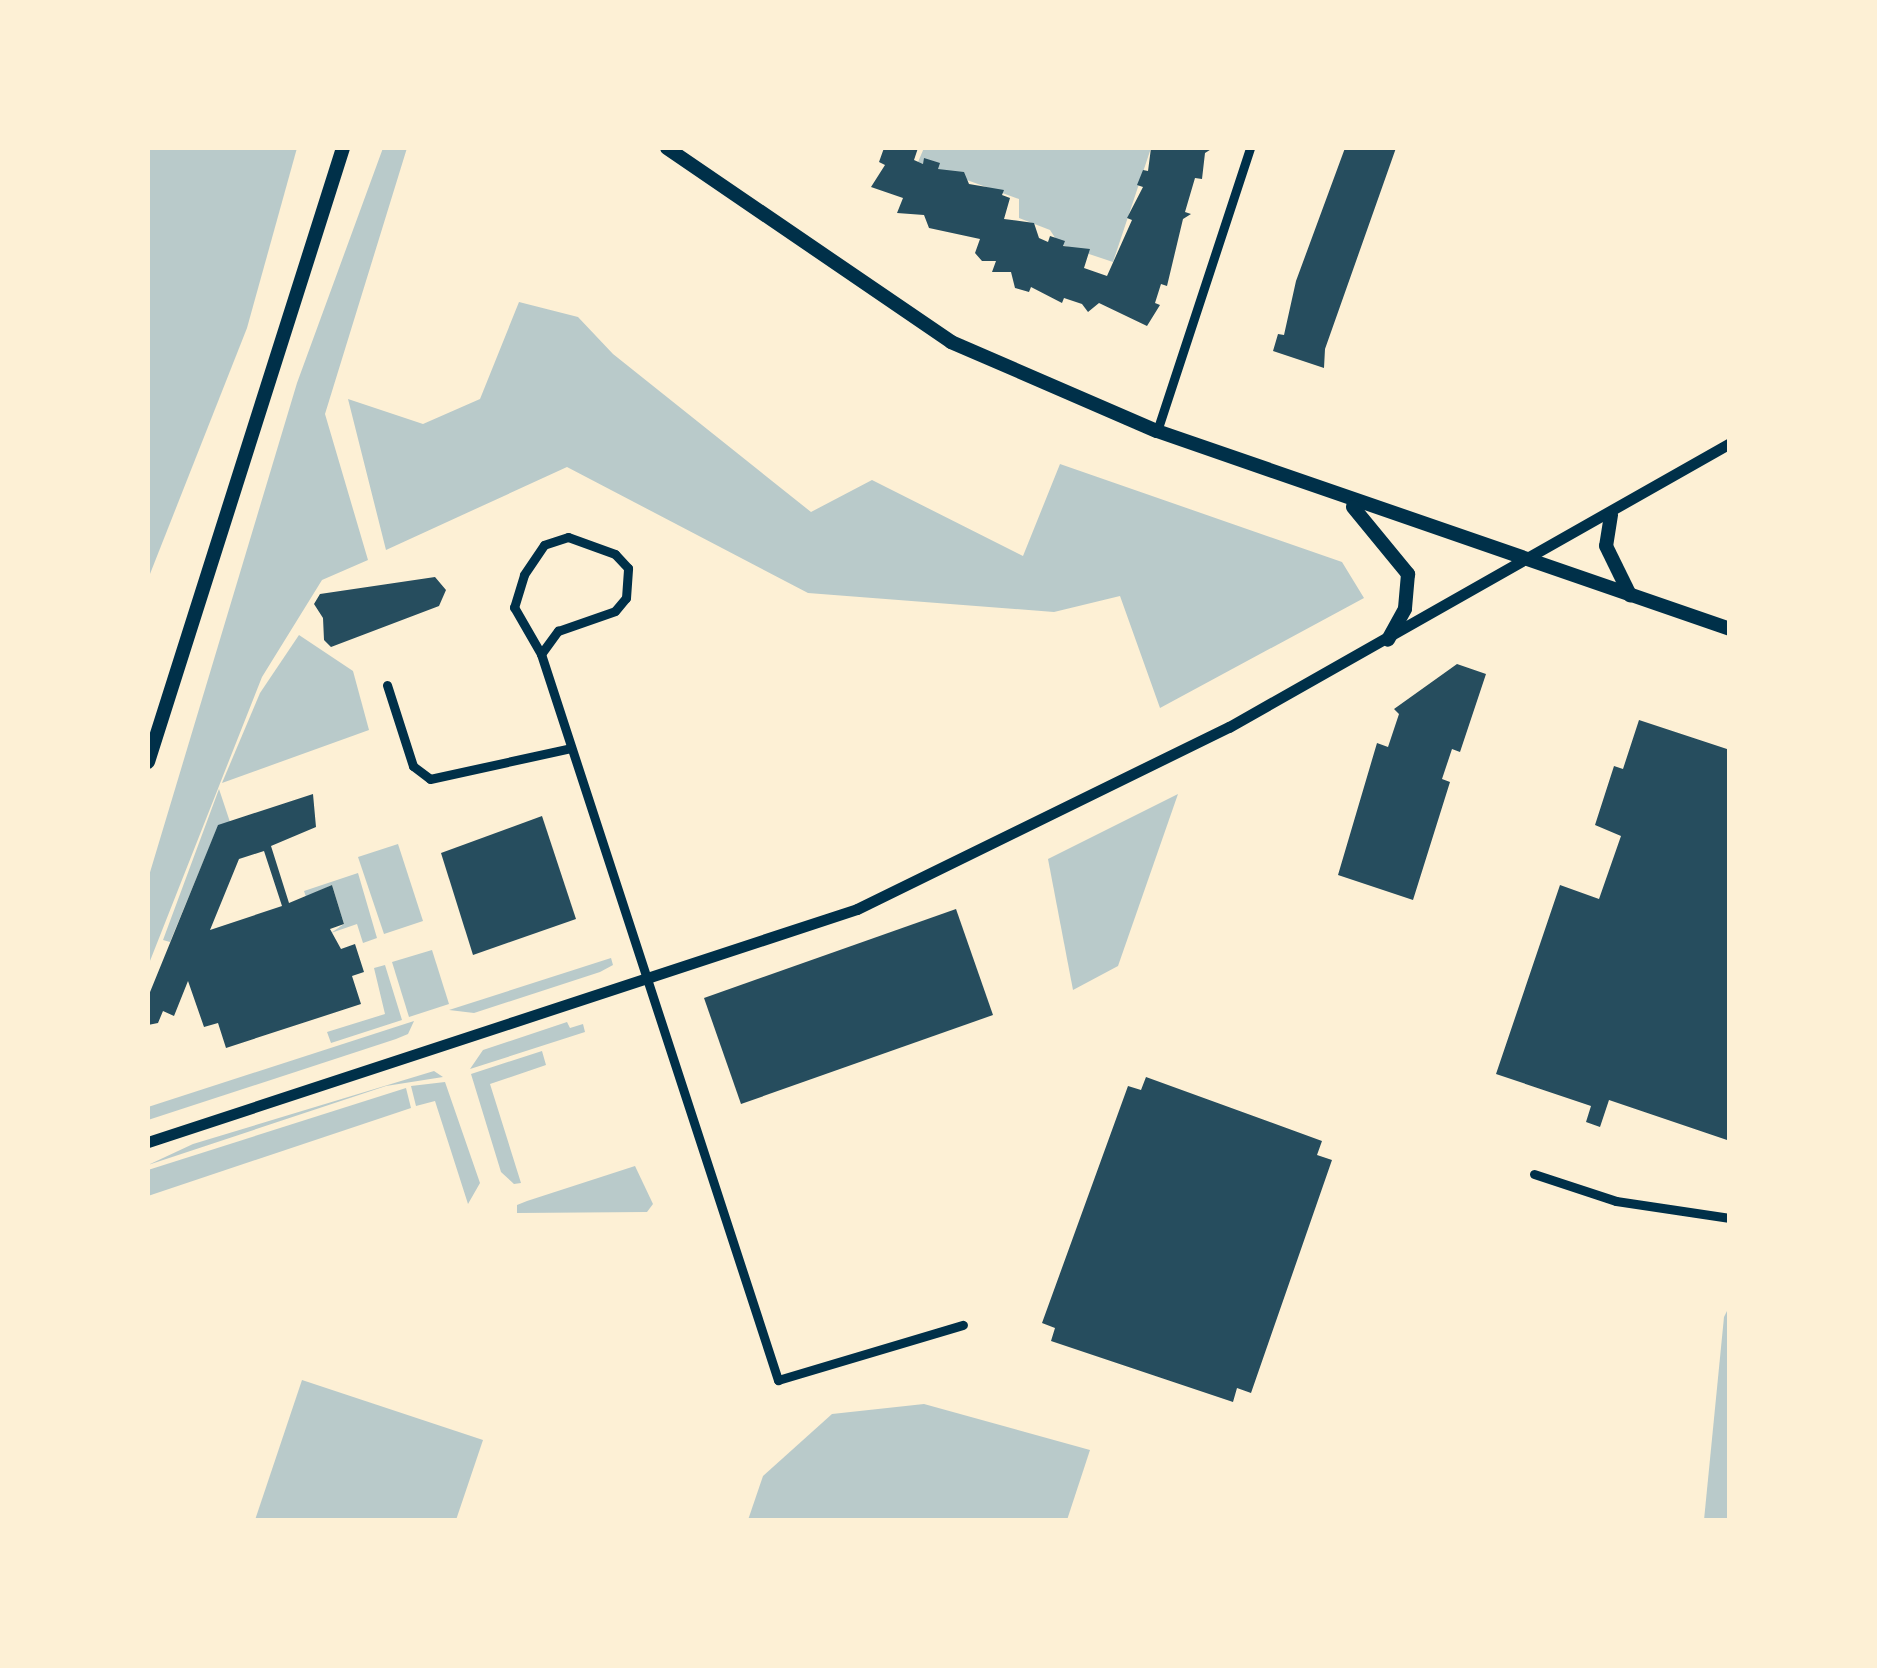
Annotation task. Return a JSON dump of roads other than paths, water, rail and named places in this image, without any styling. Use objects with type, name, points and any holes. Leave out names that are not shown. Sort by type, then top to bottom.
[{"type":"main road","points":[[148,762],[342,148]]},
{"type":"main road","points":[[668,148],[951,342],[1157,430],[1346,500],[1730,629]]},
{"type":"main road","points":[[1346,500],[1373,524],[1408,574],[1405,610],[1388,640]]},
{"type":"main road","points":[[1612,515],[1606,546],[1631,596]]},
{"type":"street","points":[[1157,430],[1250,148]]},
{"type":"street","points":[[148,1142],[857,909],[1388,640],[1612,515],[1730,443]]},
{"type":"street","points":[[541,654],[558,631],[615,611],[626,598],[628,568],[615,554],[568,537],[538,552],[514,607],[541,654],[650,978],[778,1380],[962,1325]]},
{"type":"street","points":[[386,685],[413,766],[430,779],[570,748]]},
{"type":"street","points":[[1534,1174],[1616,1201],[1730,1218]]}]
